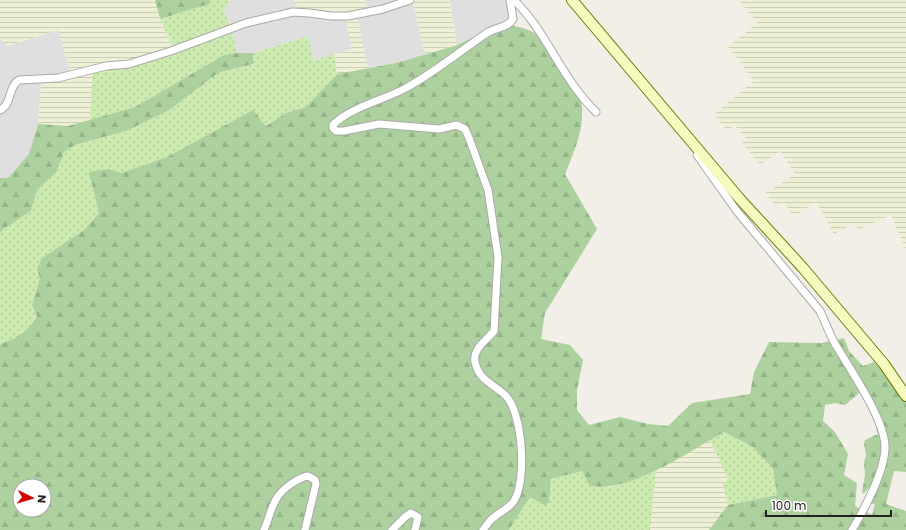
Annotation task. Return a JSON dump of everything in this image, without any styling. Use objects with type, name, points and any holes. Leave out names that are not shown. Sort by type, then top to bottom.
[{"type":"street","points":[[0,110],[6,106],[14,83],[19,80],[58,78],[106,66],[129,64],[246,23],[293,12],[348,16],[384,9],[410,0]]},
{"type":"street","points":[[483,530],[493,518],[515,500],[518,489],[522,446],[516,416],[511,403],[505,395],[486,382],[474,362],[476,349],[494,331],[498,272],[490,200],[470,138],[465,129],[457,125],[438,129],[379,124],[340,131],[333,128],[333,125],[338,120],[353,112],[405,89],[492,30],[510,24],[513,19],[513,14],[510,0]]},
{"type":"street","points":[[514,0],[541,34],[565,76],[581,97],[596,112]]},
{"type":"street","points":[[572,0],[685,132],[739,198],[804,268],[848,324],[884,364],[906,396]]},
{"type":"street","points":[[685,132],[691,145],[736,210],[820,311],[827,329],[869,402],[878,422],[885,446],[882,464],[868,501],[852,530]]},
{"type":"street","points":[[264,530],[279,492],[301,477],[308,476],[312,477],[316,484],[305,530]]},
{"type":"street","points":[[392,530],[411,513],[418,517],[415,530]]},
{"type":"shaded area","points":[[231,0],[294,0],[298,7],[312,16],[321,19],[346,19],[352,49],[314,60],[308,36],[253,53],[237,53],[233,34],[224,9]]},
{"type":"shaded area","points":[[365,0],[399,0],[368,10]]},
{"type":"shaded area","points":[[450,0],[507,0],[511,17],[508,21],[457,45]]},
{"type":"shaded area","points":[[413,2],[425,54],[396,63],[368,68],[357,18],[384,12]]},
{"type":"shaded area","points":[[58,30],[70,71],[42,76],[38,124],[29,154],[8,178],[0,178],[0,38],[7,46]]},
{"type":"green space","points":[[0,0],[155,0],[160,19],[173,47],[128,61],[94,66],[90,120],[68,126],[38,124],[42,76],[70,71],[58,30],[7,46],[0,38]]},
{"type":"green space","points":[[155,0],[210,0],[209,4],[160,19]]},
{"type":"green space","points":[[210,0],[231,0],[224,9],[233,34],[237,53],[224,55],[135,107],[90,120],[93,66],[128,61],[173,47],[160,19],[209,4]]},
{"type":"green space","points":[[294,0],[365,0],[368,10],[331,13],[298,9]]},
{"type":"green space","points":[[419,0],[449,0],[457,45],[425,54],[413,2]]},
{"type":"green space","points":[[739,0],[906,0],[906,250],[891,215],[858,230],[854,223],[834,234],[816,202],[793,217],[784,202],[776,206],[765,193],[795,174],[780,151],[760,165],[742,143],[747,139],[734,125],[727,131],[714,114],[754,81],[728,47],[757,23]]},
{"type":"green space","points":[[357,18],[368,68],[337,74],[334,54],[352,49],[346,19]]},
{"type":"green space","points":[[513,26],[526,29],[539,36],[550,48],[564,69],[581,100],[582,115],[580,132],[565,174],[597,229],[545,313],[541,339],[570,345],[583,360],[577,390],[577,410],[589,425],[620,417],[648,424],[668,426],[692,403],[750,394],[754,372],[769,342],[821,343],[844,338],[849,351],[863,366],[874,362],[886,374],[906,401],[906,472],[894,471],[886,504],[906,511],[906,530],[709,530],[728,505],[777,495],[773,469],[753,447],[724,432],[677,460],[639,478],[621,484],[604,487],[589,485],[582,471],[551,479],[549,502],[546,506],[530,497],[509,530],[0,530],[0,344],[12,339],[26,330],[37,316],[32,305],[40,278],[37,269],[42,258],[84,230],[99,213],[89,172],[108,169],[121,173],[167,157],[253,110],[266,126],[286,113],[306,107],[337,74],[396,63],[457,45],[483,33],[494,32]],"holes":[[[864,389],[875,404],[884,422],[876,428],[878,434],[865,440],[865,475],[862,492],[864,494],[868,488],[873,493],[871,504],[875,504],[872,515],[855,506],[857,483],[844,475],[848,454],[835,432],[823,421],[825,405],[835,403],[845,405]]]},
{"type":"green space","points":[[308,36],[314,60],[334,54],[337,74],[306,107],[286,113],[266,126],[253,111],[167,157],[121,173],[108,169],[99,213],[84,230],[42,258],[40,278],[32,305],[37,315],[26,330],[12,339],[0,344],[0,233],[31,211],[37,190],[56,173],[64,152],[75,145],[126,131],[168,111],[218,73],[253,64],[253,53]]},
{"type":"green space","points":[[253,53],[253,64],[218,73],[168,111],[126,131],[75,145],[64,152],[56,173],[37,190],[31,211],[0,233],[0,178],[8,178],[29,154],[38,124],[68,126],[135,107],[224,55]]},
{"type":"green space","points":[[724,432],[753,447],[773,469],[777,495],[728,505],[723,484],[728,479],[710,440]]},
{"type":"green space","points":[[710,440],[728,479],[723,484],[728,505],[709,530],[650,530],[656,471]]},
{"type":"green space","points":[[582,471],[589,485],[611,487],[656,471],[650,530],[509,530],[530,497],[547,506],[549,502],[551,479]]}]
